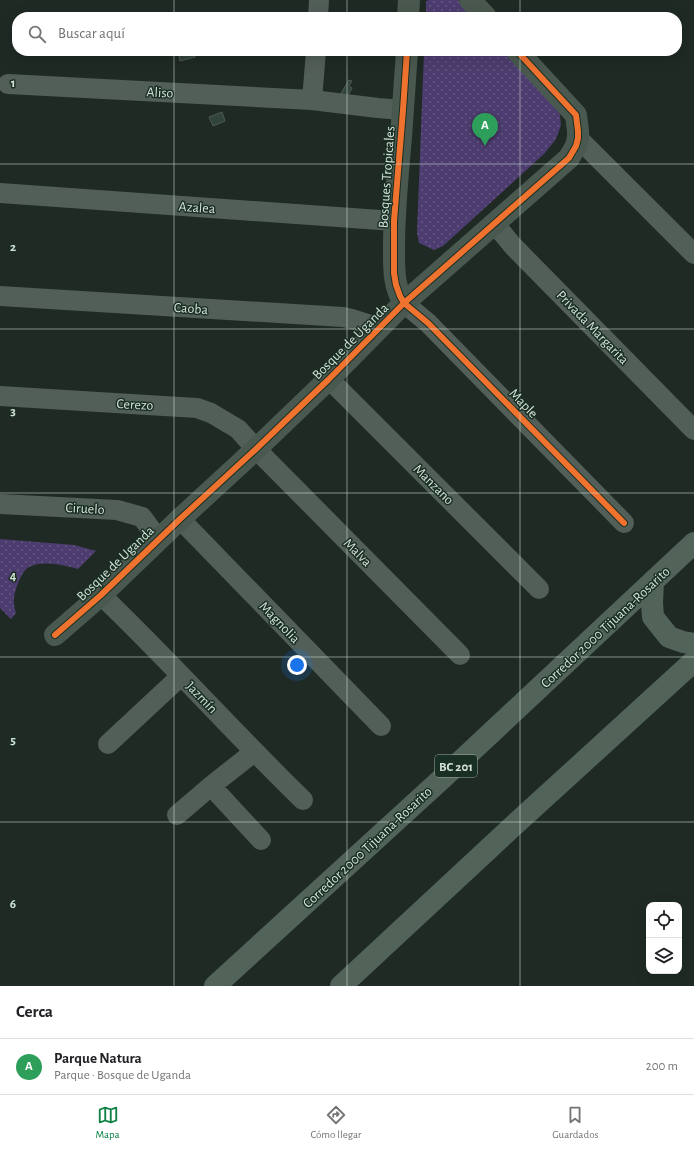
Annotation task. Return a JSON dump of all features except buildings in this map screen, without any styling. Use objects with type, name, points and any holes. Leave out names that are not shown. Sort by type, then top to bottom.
[{"type":"highway","name":"Corredor 2000 Tijuana-Rosarito","points":[[215,986],[360,854],[694,543]]},
{"type":"highway","points":[[654,581],[652,603],[653,617],[670,637],[694,644]]},
{"type":"highway","points":[[341,986],[694,661]]},
{"type":"street","points":[[318,12],[319,0]]},
{"type":"street","points":[[408,12],[409,0]]},
{"type":"street","points":[[470,0],[481,12]]},
{"type":"street","points":[[312,100],[316,56]]},
{"type":"street","name":"Bosques Tropicales","points":[[404,303],[398,290],[394,273],[394,221],[407,56]]},
{"type":"street","name":"Bosque de Uganda","points":[[55,635],[101,595],[158,539],[329,380],[404,303],[569,158],[576,146],[578,138],[576,115],[522,56]]},
{"type":"street","name":"Aliso","points":[[8,84],[312,100],[403,110]]},
{"type":"street","points":[[578,138],[694,254]]},
{"type":"street","name":"Azalea","points":[[0,193],[394,221]]},
{"type":"street","name":"Privada Margarita","points":[[494,223],[513,246],[694,430]]},
{"type":"street","name":"Caoba","points":[[0,296],[343,317],[380,328]]},
{"type":"street","name":"Maple","points":[[404,303],[428,322],[624,523]]},
{"type":"street","name":"Manzano","points":[[329,380],[539,589]]},
{"type":"street","name":"Cerezo","points":[[0,396],[197,408],[212,413],[238,429],[256,449]]},
{"type":"street","name":"Malva","points":[[256,449],[460,655]]},
{"type":"street","name":"Ciruelo","points":[[0,504],[117,510],[142,517],[158,539]]},
{"type":"street","name":"Magnolia","points":[[180,519],[381,726]]},
{"type":"street","name":"Jazmín","points":[[101,595],[254,752],[303,800]]},
{"type":"street","points":[[108,744],[181,676]]},
{"type":"street","points":[[178,815],[211,786],[254,752]]},
{"type":"street","points":[[211,786],[261,840]]},
{"type":"shaded area","points":[[428,0],[458,0],[469,12],[426,12],[426,2]]},
{"type":"shaded area","points":[[424,56],[511,56],[559,107],[561,125],[556,139],[544,154],[443,246],[434,250],[419,243],[417,233]]},
{"type":"shaded area","points":[[0,539],[74,545],[96,551],[78,569],[47,564],[34,565],[27,568],[19,581],[15,593],[14,606],[16,613],[11,619],[0,608]]},
{"type":"cycle path","points":[[407,56],[394,221],[394,273],[400,296],[404,303],[428,323],[624,523]]},
{"type":"cycle path","points":[[55,635],[101,595],[256,449],[329,379],[404,303],[569,158],[576,146],[578,138],[576,115],[522,56]]},
{"type":"place","name":"Parque Natura","points":[[485,146]]}]
